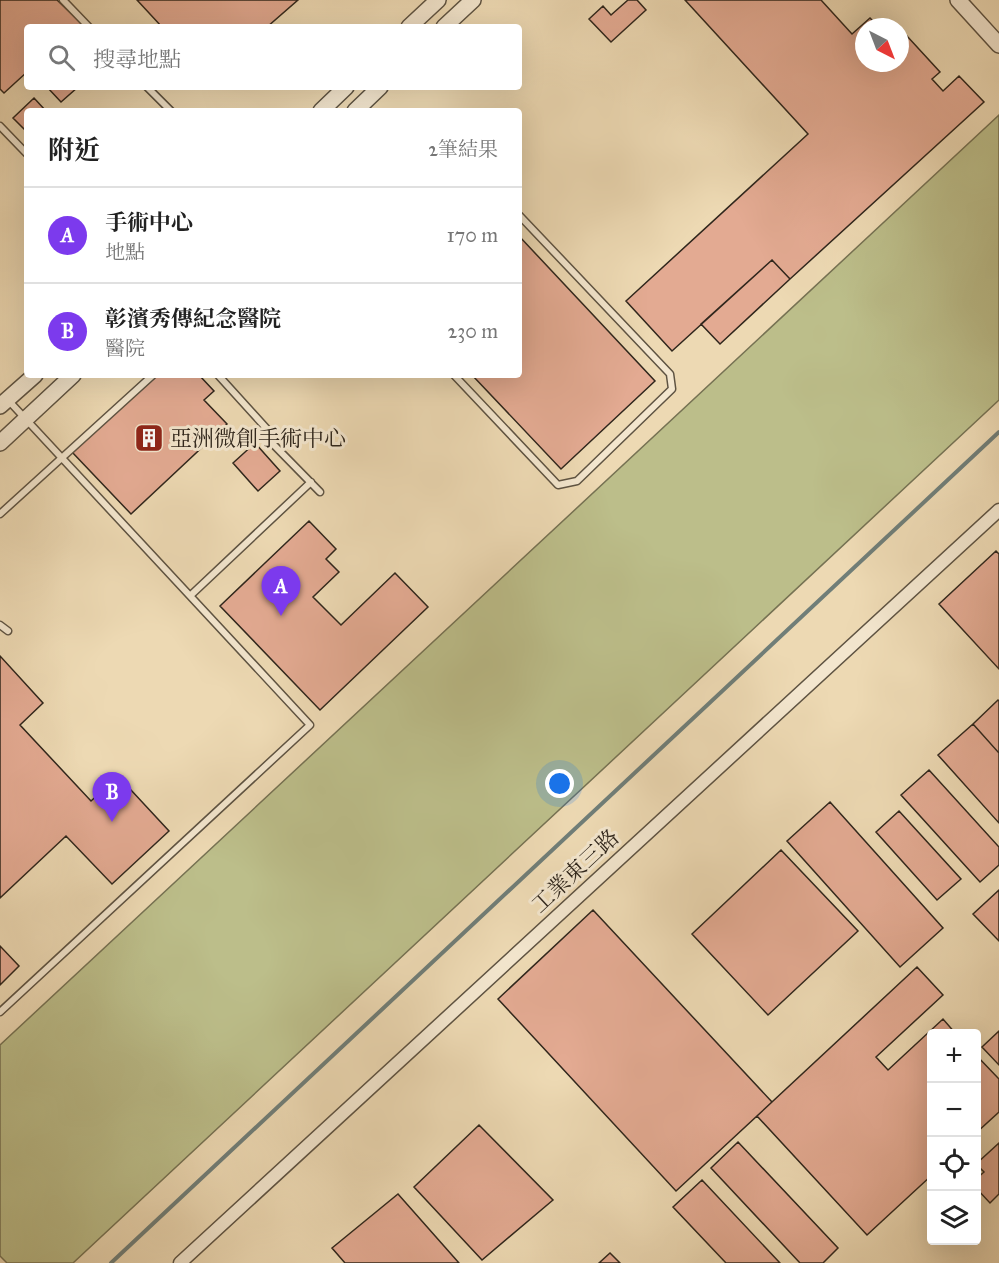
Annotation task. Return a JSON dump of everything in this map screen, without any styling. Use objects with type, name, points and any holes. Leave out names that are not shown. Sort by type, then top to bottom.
[{"type":"street","points":[[412,24],[438,0]]},
{"type":"street","points":[[447,24],[473,0]]},
{"type":"street","points":[[958,0],[999,45]]},
{"type":"street","points":[[324,108],[343,90]]},
{"type":"street","points":[[358,108],[377,90]]},
{"type":"street","points":[[4,403],[31,378]]},
{"type":"street","points":[[0,443],[70,378]]},
{"type":"street","name":"工業東三路","points":[[180,1263],[999,510]]},
{"type":"lane","points":[[63,0],[86,24]]},
{"type":"lane","points":[[150,90],[168,108]]},
{"type":"lane","points":[[0,126],[24,151]]},
{"type":"lane","points":[[457,378],[558,485],[577,481],[672,389],[670,374],[522,218]]},
{"type":"lane","points":[[0,514],[150,378]]},
{"type":"lane","points":[[221,378],[267,429],[269,440],[320,492]]},
{"type":"lane","points":[[0,1012],[310,725],[61,457],[25,420],[4,403]]},
{"type":"lane","points":[[191,595],[311,482]]},
{"type":"lane","points":[[0,626],[8,631]]},
{"type":"green space","points":[[999,115],[999,400],[73,1263],[7,1263],[0,1256],[0,1045]]},
{"type":"building","points":[[0,0],[57,0],[82,24],[24,24],[24,75],[4,93],[0,89]]},
{"type":"building","points":[[137,0],[298,0],[270,24],[159,24]]},
{"type":"building","points":[[628,0],[637,0],[646,10],[611,42],[589,19],[603,6],[611,15]]},
{"type":"building","points":[[685,0],[821,0],[852,34],[855,31],[855,72],[909,72],[909,38],[940,72],[932,79],[943,91],[959,76],[984,102],[790,279],[772,260],[672,351],[626,301],[808,134]]},
{"type":"building","points":[[50,90],[75,90],[61,102]]},
{"type":"building","points":[[34,98],[43,108],[24,108],[24,129],[13,118]]},
{"type":"building","points":[[522,239],[655,381],[561,469],[475,378],[522,378]]},
{"type":"building","points":[[772,260],[790,279],[720,344],[701,324]]},
{"type":"building","name":"亞洲微創手術中心","points":[[151,378],[202,378],[214,391],[204,400],[227,424],[131,514],[72,452]]},
{"type":"building","points":[[255,443],[280,471],[258,491],[233,463]]},
{"type":"building","points":[[309,521],[336,549],[326,559],[339,572],[313,597],[341,625],[395,573],[428,607],[320,710],[220,606]]},
{"type":"building","points":[[996,551],[999,554],[999,669],[939,604]]},
{"type":"building","points":[[0,656],[43,703],[20,725],[91,801],[118,776],[169,831],[112,884],[66,836],[0,898]]},
{"type":"building","points":[[999,701],[999,753],[973,724]]},
{"type":"building","points":[[973,724],[999,753],[999,823],[938,755]]},
{"type":"building","points":[[929,770],[999,847],[999,865],[980,882],[901,795]]},
{"type":"building","points":[[830,802],[943,928],[900,967],[787,841]]},
{"type":"building","points":[[899,811],[961,879],[937,900],[876,832]]},
{"type":"building","points":[[781,850],[858,931],[768,1015],[692,934]]},
{"type":"building","points":[[999,890],[999,941],[973,914]]},
{"type":"building","points":[[593,910],[772,1102],[676,1191],[498,999]]},
{"type":"building","points":[[0,946],[19,966],[0,985]]},
{"type":"building","points":[[917,967],[943,995],[876,1057],[888,1070],[927,1034],[927,1180],[867,1235],[757,1116]]},
{"type":"building","points":[[943,1019],[952,1029],[932,1029]]},
{"type":"building","points":[[999,1031],[999,1065],[982,1047]]},
{"type":"building","points":[[981,1060],[999,1079],[999,1112],[981,1128]]},
{"type":"building","points":[[479,1125],[553,1200],[482,1260],[414,1187]]},
{"type":"building","points":[[738,1142],[838,1248],[823,1263],[800,1263],[711,1168]]},
{"type":"building","points":[[999,1143],[999,1194],[990,1203],[981,1193],[981,1175],[984,1172],[981,1169],[981,1159]]},
{"type":"building","points":[[702,1180],[780,1263],[726,1263],[673,1207]]},
{"type":"building","points":[[398,1194],[459,1263],[345,1263],[332,1248]]},
{"type":"building","points":[[610,1253],[620,1263],[599,1263]]},
{"type":"waterway","points":[[111,1263],[999,432]]},
{"type":"place","name":"亞洲微創手術中心","points":[[149,438]]},
{"type":"place","name":"手術中心","points":[[281,616]]},
{"type":"place","name":"彰濱秀傳紀念醫院","points":[[112,822]]}]
